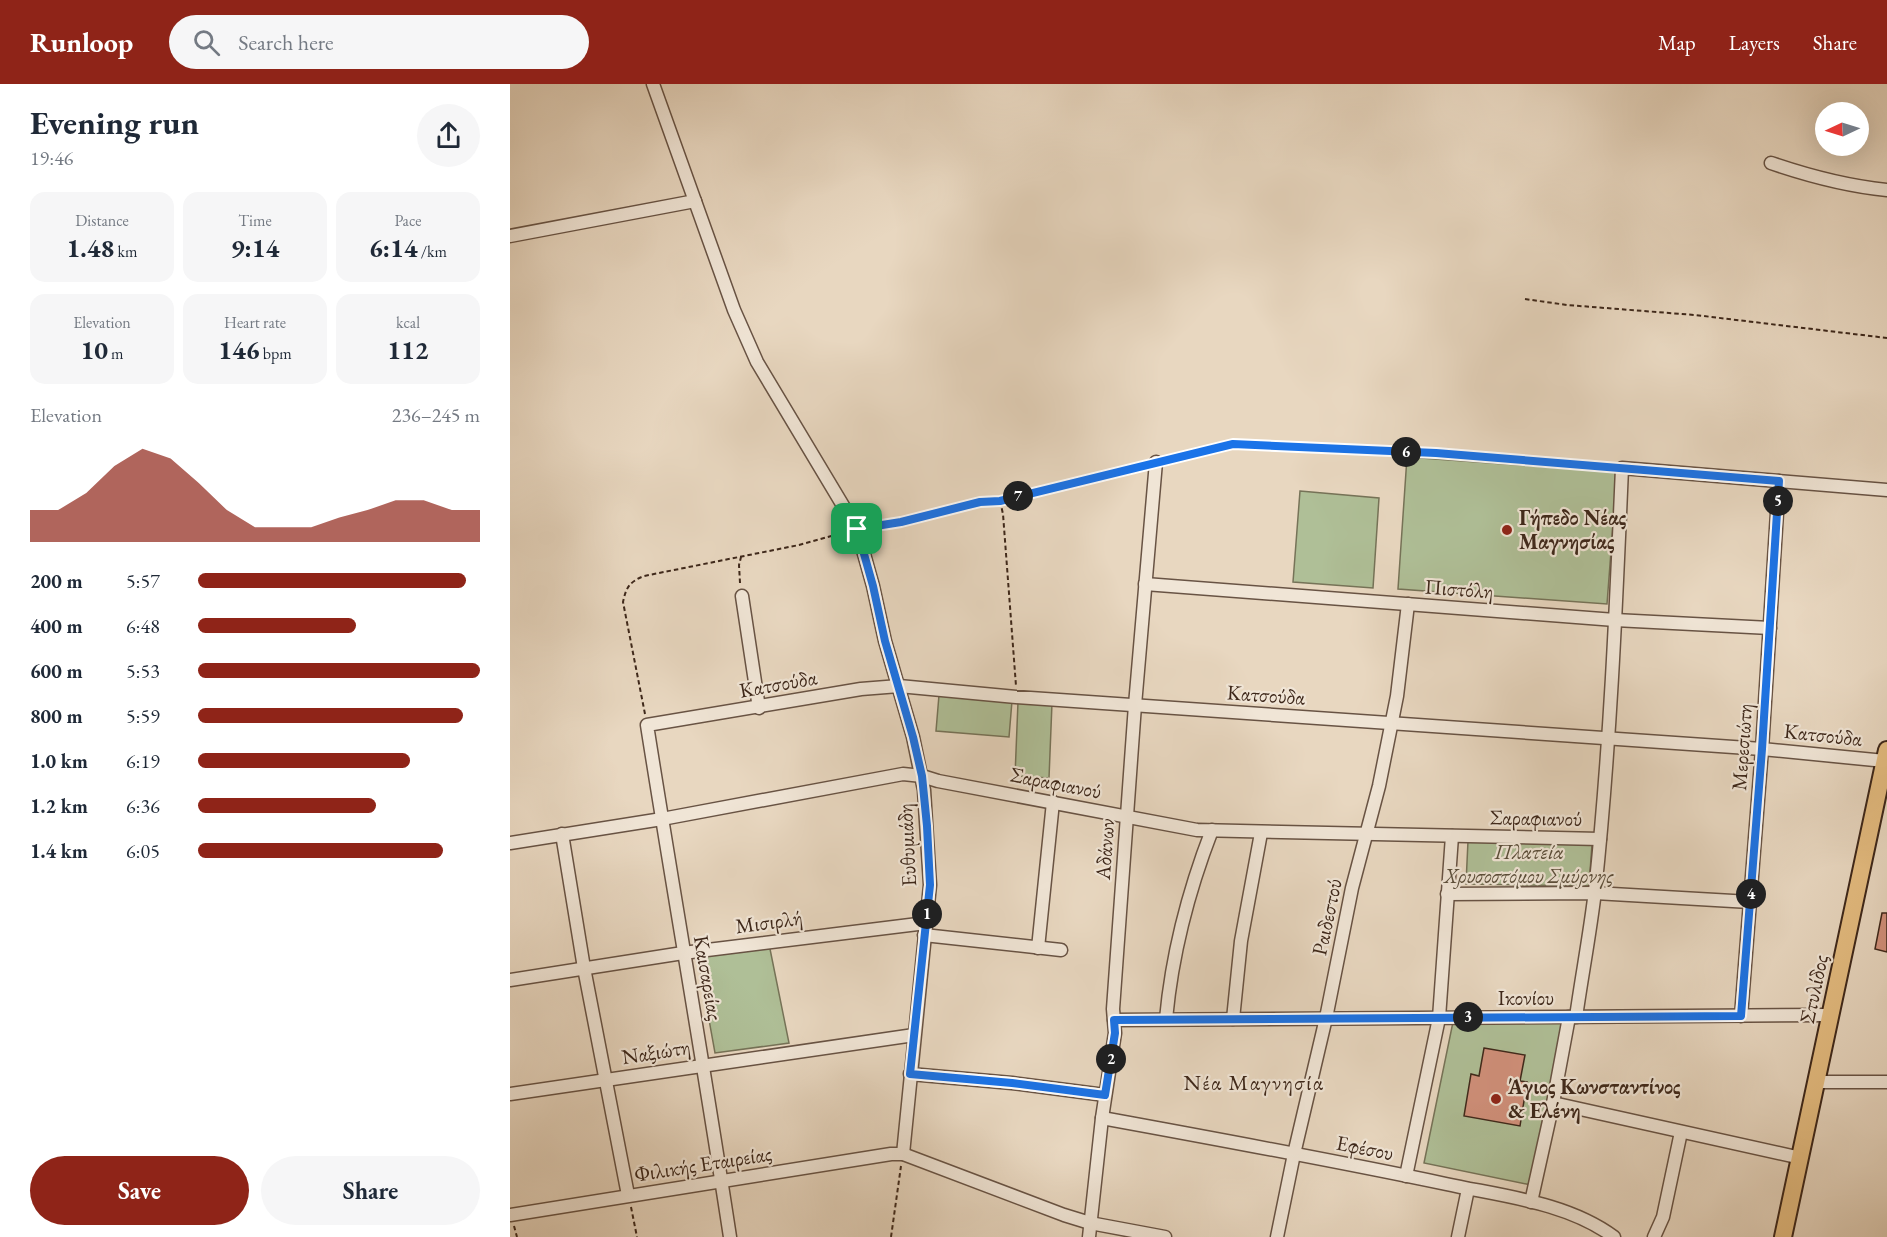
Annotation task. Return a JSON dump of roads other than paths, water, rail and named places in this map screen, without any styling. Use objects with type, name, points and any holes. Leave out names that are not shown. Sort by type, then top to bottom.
[{"type":"main road","name":"Στυλίδος","points":[[1783,1237],[1886,756]]},
{"type":"street","name":"Ευθυμιάδη","points":[[653,84],[734,309],[758,363],[857,529],[922,776],[930,885],[903,1154]]},
{"type":"street","points":[[1771,163],[1808,176],[1887,190]]},
{"type":"street","points":[[510,236],[695,201]]},
{"type":"street","name":"Αδάνων","points":[[1089,1237],[1102,1118],[1115,1033],[1113,1009],[1155,462]]},
{"type":"street","points":[[1531,1202],[1573,1017],[1595,893],[1608,738],[1622,468],[1887,490]]},
{"type":"street","name":"Μερεσιώτη","points":[[1741,1016],[1762,749],[1779,481]]},
{"type":"street","name":"Πιστόλη","points":[[1145,584],[1615,620],[1770,628]]},
{"type":"street","points":[[742,596],[759,708]]},
{"type":"street","name":"Ραιδεστού","points":[[1277,1237],[1326,1018],[1352,888],[1379,786],[1392,723],[1408,604]]},
{"type":"street","name":"Κατσούδα","points":[[647,725],[759,708],[861,689],[899,686],[1017,697],[1886,756]]},
{"type":"street","name":"Καισαρείας","points":[[647,725],[683,953],[704,1065],[730,1237]]},
{"type":"street","name":"Σαραφιανού","points":[[510,843],[662,819],[903,774],[1197,830],[1600,839]]},
{"type":"street","points":[[1038,948],[1053,802]]},
{"type":"street","points":[[1166,1019],[1174,954],[1183,917],[1212,830]]},
{"type":"street","points":[[1233,1019],[1241,941],[1261,833]]},
{"type":"street","points":[[562,834],[584,968],[628,1195]]},
{"type":"street","points":[[1406,1176],[1439,1018],[1452,836]]},
{"type":"street","points":[[1447,894],[1595,893],[1750,902]]},
{"type":"street","name":"Μισιρλή","points":[[510,980],[683,953],[925,929],[1061,950]]},
{"type":"street","name":"Ικονίου","points":[[1114,1020],[1831,1015]]},
{"type":"street","name":"Ναξιώτη","points":[[510,1094],[914,1035]]},
{"type":"street","points":[[910,1074],[1012,1083],[1105,1095]]},
{"type":"street","points":[[1817,1082],[1887,1082]]},
{"type":"street","points":[[1553,1103],[1801,1158]]},
{"type":"street","name":"Εφέσου","points":[[1102,1118],[1531,1202],[1586,1220],[1614,1237]]},
{"type":"street","points":[[1654,1237],[1663,1217],[1681,1132]]},
{"type":"street","points":[[903,1154],[1055,1212],[1090,1223],[1165,1237]]},
{"type":"street","name":"Φιλικής Εταιρείας","points":[[510,1215],[903,1154]]},
{"type":"street","points":[[1458,1237],[1468,1189]]},
{"type":"place","name":"Γήπεδο Νέας Μαγνησίας","points":[[1507,530]]},
{"type":"place","name":"Άγιος Κωνσταντίνος & Ελένη","points":[[1496,1099]]},
{"type":"district","name":"Νέα Μαγνησία","points":[[1254,1082]]},
{"type":"park label","name":"Πλατεία Χρυσοστόμου Σμύρνης","points":[[1529,864]]}]
